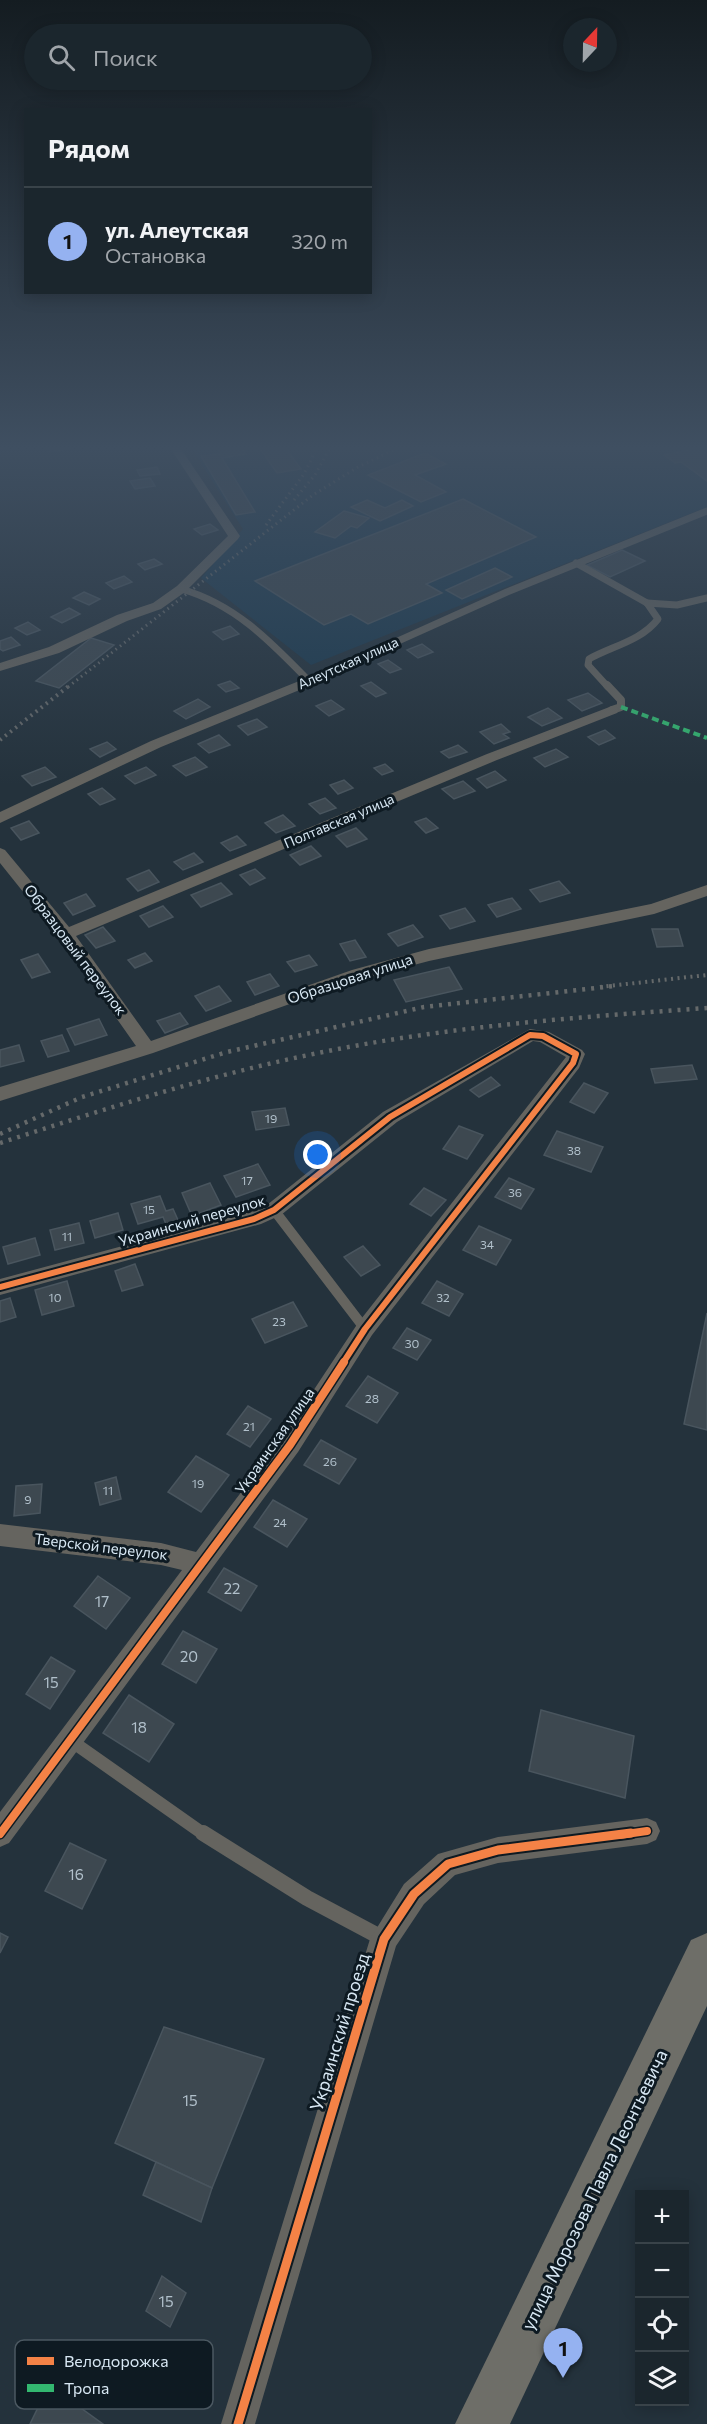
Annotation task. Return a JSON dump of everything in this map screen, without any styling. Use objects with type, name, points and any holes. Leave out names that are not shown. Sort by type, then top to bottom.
[{"type":"main road","name":"улица Морозова Павла Леонтьевича","points":[[482,2424],[707,1956]]},
{"type":"street","points":[[0,667],[54,650],[122,618],[157,606],[181,590],[211,559]]},
{"type":"street","name":"Алеутская улица","points":[[3,819],[156,744],[309,681]]},
{"type":"street","name":"Полтавская улица","points":[[66,934],[492,757],[612,710]]},
{"type":"street","name":"Образцовый переулок","points":[[0,853],[66,934],[147,1049]]},
{"type":"street","name":"Образцовая улица","points":[[0,1094],[147,1049],[363,973],[429,955],[654,909],[707,890]]},
{"type":"street","name":"Украинский переулок","points":[[0,1287],[254,1219],[274,1210],[390,1117],[530,1035],[543,1036],[573,1051],[576,1054],[573,1063]]},
{"type":"street","name":"Украинская улица","points":[[0,1834],[290,1445],[365,1329],[573,1063]]},
{"type":"street","name":"Тверской переулок","points":[[0,1535],[161,1554],[201,1564]]},
{"type":"street","name":"Украинский проезд","points":[[238,2424],[384,1939],[414,1894],[448,1864],[498,1850],[647,1831]]},
{"type":"lane","name":"Алеутская улица","points":[[309,681],[586,559]]},
{"type":"lane","points":[[576,563],[647,603],[658,619],[654,626],[589,659],[588,665],[621,700],[621,707],[612,710]]},
{"type":"lane","points":[[181,590],[206,596],[231,612],[266,638],[309,681]]},
{"type":"lane","points":[[647,603],[677,605],[707,598]]},
{"type":"lane","points":[[274,1210],[365,1329]]},
{"type":"lane","points":[[70,1740],[217,1843],[307,1898],[384,1939]]},
{"type":"shaded area","points":[[217,559],[576,559],[311,665],[201,578]]},
{"type":"building","points":[[154,559],[162,564],[145,570],[138,564]]},
{"type":"building","points":[[311,559],[484,559],[426,584],[442,593],[368,624],[351,614],[324,625],[255,581]]},
{"type":"building","points":[[601,559],[645,561],[610,577],[587,565]]},
{"type":"building","points":[[495,568],[512,577],[462,599],[446,590]]},
{"type":"building","points":[[124,576],[132,582],[114,589],[106,583]]},
{"type":"building","points":[[84,592],[100,599],[89,605],[73,598]]},
{"type":"building","points":[[69,608],[80,614],[62,623],[51,617]]},
{"type":"building","points":[[28,622],[40,630],[27,635],[15,628]]},
{"type":"building","points":[[230,626],[239,634],[223,640],[213,632]]},
{"type":"building","points":[[11,637],[20,645],[3,651],[0,649],[0,641]]},
{"type":"building","points":[[91,638],[114,645],[59,688],[36,681]]},
{"type":"building","points":[[422,644],[433,652],[418,658],[407,650]]},
{"type":"building","points":[[388,660],[401,669],[390,673],[378,664]]},
{"type":"building","points":[[230,681],[239,688],[226,692],[218,685]]},
{"type":"building","points":[[371,682],[386,693],[376,697],[361,686]]},
{"type":"building","points":[[588,693],[602,703],[582,711],[568,700]]},
{"type":"building","points":[[198,699],[210,707],[186,719],[174,711]]},
{"type":"building","points":[[331,700],[344,709],[329,716],[316,706]]},
{"type":"building","points":[[548,708],[562,718],[542,726],[528,717]]},
{"type":"building","points":[[257,719],[267,727],[248,735],[238,726]]},
{"type":"building","points":[[501,724],[510,732],[503,734],[509,738],[494,744],[480,732]]},
{"type":"building","points":[[605,730],[615,738],[599,745],[588,737]]},
{"type":"building","points":[[219,735],[230,745],[209,753],[198,744]]},
{"type":"building","points":[[107,742],[116,749],[100,757],[90,749]]},
{"type":"building","points":[[458,745],[467,752],[449,758],[441,752]]},
{"type":"building","points":[[556,749],[568,757],[545,767],[534,758]]},
{"type":"building","points":[[195,757],[207,767],[186,776],[173,766]]},
{"type":"building","points":[[385,764],[393,771],[382,775],[374,768]]},
{"type":"building","points":[[45,767],[56,777],[32,786],[22,776]]},
{"type":"building","points":[[146,767],[156,775],[135,784],[125,776]]},
{"type":"building","points":[[495,771],[506,780],[487,788],[477,779]]},
{"type":"building","points":[[344,780],[353,788],[338,794],[330,785]]},
{"type":"building","points":[[463,781],[475,791],[454,799],[442,789]]},
{"type":"building","points":[[102,788],[115,799],[100,805],[88,794]]},
{"type":"building","points":[[325,798],[336,808],[320,814],[309,804]]},
{"type":"building","points":[[283,815],[295,826],[276,833],[265,823]]},
{"type":"building","points":[[426,818],[438,828],[426,833],[415,822]]},
{"type":"building","points":[[29,821],[39,833],[21,840],[11,828]]},
{"type":"building","points":[[356,828],[367,839],[347,847],[336,836]]},
{"type":"building","points":[[237,836],[246,845],[230,851],[221,843]]},
{"type":"building","points":[[311,846],[321,856],[300,865],[290,855]]},
{"type":"building","points":[[194,853],[203,862],[183,870],[174,862]]},
{"type":"building","points":[[255,869],[265,878],[250,885],[240,875]]},
{"type":"building","points":[[149,870],[159,882],[138,891],[127,879]]},
{"type":"building","points":[[559,881],[570,893],[540,902],[530,890]]},
{"type":"building","points":[[221,883],[232,894],[201,907],[191,895]]},
{"type":"building","points":[[86,894],[95,906],[73,915],[64,903]]},
{"type":"building","points":[[512,898],[521,909],[497,917],[488,905]]},
{"type":"building","points":[[163,906],[173,917],[149,927],[140,916]]},
{"type":"building","points":[[465,908],[475,921],[450,929],[440,916]]},
{"type":"building","points":[[413,925],[423,937],[398,946],[388,934]]},
{"type":"building","points":[[103,927],[115,941],[96,948],[85,935]]},
{"type":"building","points":[[652,929],[678,929],[683,946],[657,947]]},
{"type":"building","points":[[355,940],[366,957],[350,961],[340,944]]},
{"type":"building","points":[[145,953],[152,961],[135,968],[128,960]]},
{"type":"building","points":[[38,954],[50,972],[32,978],[21,960]]},
{"type":"building","points":[[309,955],[317,965],[295,972],[287,962]]},
{"type":"building","points":[[449,967],[462,989],[406,1002],[394,980]]},
{"type":"building","points":[[270,974],[279,986],[255,995],[247,982]]},
{"type":"building","points":[[219,986],[231,1001],[206,1011],[195,996]]},
{"type":"building","points":[[180,1013],[188,1024],[165,1033],[157,1021]]},
{"type":"building","points":[[99,1019],[107,1035],[75,1045],[67,1029]]},
{"type":"building","points":[[62,1035],[69,1051],[48,1057],[41,1041]]},
{"type":"building","points":[[19,1045],[24,1061],[0,1067],[0,1050]]},
{"type":"building","points":[[692,1065],[697,1079],[655,1083],[651,1069]]},
{"type":"building","points":[[491,1077],[500,1085],[479,1097],[470,1090]]},
{"type":"building","points":[[584,1083],[608,1093],[594,1113],[570,1102]]},
{"type":"building","points":[[285,1108],[289,1125],[256,1130],[252,1112]]},
{"type":"building","points":[[459,1126],[483,1135],[467,1159],[443,1149]]},
{"type":"building","points":[[557,1131],[603,1147],[591,1172],[544,1155]]},
{"type":"building","points":[[258,1164],[270,1185],[236,1197],[224,1176]]},
{"type":"building","points":[[509,1178],[534,1189],[521,1209],[495,1197]]},
{"type":"building","points":[[210,1183],[221,1205],[192,1216],[182,1193]]},
{"type":"building","points":[[424,1188],[446,1200],[431,1216],[410,1204]]},
{"type":"building","points":[[160,1196],[166,1211],[173,1209],[178,1220],[166,1224],[163,1217],[138,1224],[131,1204]]},
{"type":"building","points":[[118,1213],[123,1230],[95,1238],[90,1221]]},
{"type":"building","points":[[79,1223],[84,1243],[55,1250],[50,1230]]},
{"type":"building","points":[[479,1226],[511,1240],[496,1265],[463,1250]]},
{"type":"building","points":[[35,1238],[40,1255],[8,1264],[3,1247]]},
{"type":"building","points":[[363,1246],[380,1265],[361,1276],[344,1257]]},
{"type":"building","points":[[135,1264],[143,1285],[122,1291],[115,1271]]},
{"type":"building","points":[[67,1281],[74,1306],[42,1315],[35,1290]]},
{"type":"building","points":[[437,1281],[463,1294],[449,1316],[422,1303]]},
{"type":"building","points":[[10,1298],[16,1317],[0,1322],[0,1301]]},
{"type":"building","points":[[293,1302],[307,1326],[265,1343],[252,1319]]},
{"type":"building","points":[[707,1313],[707,1430],[684,1424]]},
{"type":"building","points":[[407,1328],[431,1340],[417,1360],[393,1348]]},
{"type":"building","points":[[368,1376],[398,1393],[377,1423],[346,1406]]},
{"type":"building","points":[[248,1406],[271,1419],[250,1447],[227,1434]]},
{"type":"building","points":[[321,1440],[356,1459],[339,1484],[304,1465]]},
{"type":"building","points":[[196,1456],[229,1475],[201,1512],[168,1492]]},
{"type":"building","points":[[116,1477],[121,1499],[100,1505],[95,1483]]},
{"type":"building","points":[[42,1484],[40,1513],[14,1516],[16,1486]]},
{"type":"building","points":[[273,1500],[307,1519],[287,1547],[254,1527]]},
{"type":"building","points":[[224,1568],[257,1586],[241,1611],[208,1592]]},
{"type":"building","points":[[98,1576],[130,1598],[106,1629],[74,1606]]},
{"type":"building","points":[[183,1631],[217,1649],[196,1683],[162,1664]]},
{"type":"building","points":[[51,1657],[75,1671],[50,1709],[26,1694]]},
{"type":"building","points":[[129,1695],[174,1724],[149,1762],[103,1733]]},
{"type":"building","points":[[541,1710],[634,1736],[625,1798],[529,1771]]},
{"type":"building","points":[[70,1843],[106,1860],[82,1909],[45,1891]]},
{"type":"building","points":[[0,1933],[8,1937],[0,1953]]},
{"type":"building","points":[[164,2027],[264,2059],[212,2188],[115,2143]]},
{"type":"building","points":[[156,2162],[212,2188],[201,2222],[143,2195]]},
{"type":"building","points":[[162,2276],[186,2293],[170,2327],[146,2311]]},
{"type":"building","points":[[37,2409],[82,2409],[103,2424],[30,2424]]},
{"type":"railway","points":[[68,687],[231,559]]},
{"type":"railway","points":[[0,740],[70,685]]},
{"type":"railway","points":[[600,987],[707,975]]},
{"type":"railway","points":[[0,1134],[82,1097],[227,1052],[424,1007],[614,986]]},
{"type":"railway","points":[[0,1143],[203,1081],[286,1060],[375,1042],[564,1019],[707,1008]]},
{"type":"marked path","points":[[621,707],[707,738]]},
{"type":"cycle path","points":[[0,1287],[254,1219],[274,1210],[390,1117],[530,1035],[543,1036],[576,1054],[573,1063],[365,1329],[290,1445],[0,1834]]},
{"type":"cycle path","points":[[238,2424],[384,1939],[414,1894],[448,1864],[498,1850],[647,1831]]},
{"type":"place","name":"ул. Алеутская","points":[[563,2378]]}]
